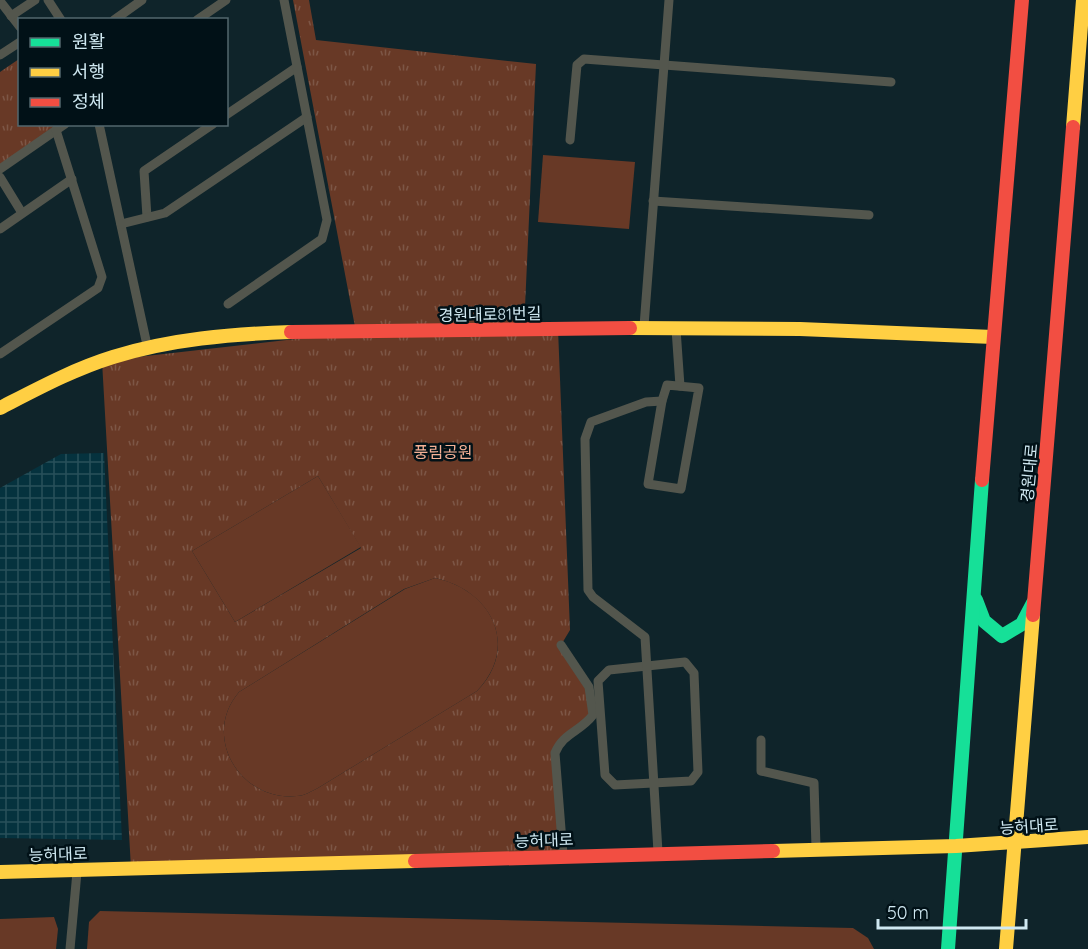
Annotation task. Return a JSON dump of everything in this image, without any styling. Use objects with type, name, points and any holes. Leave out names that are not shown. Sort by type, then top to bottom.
[{"type":"main road","points":[[948,949],[993,337],[1022,0]]},
{"type":"main road","name":"경원대로","points":[[1005,949],[1016,844],[1083,0]]},
{"type":"main road","name":"경원대로81번길","points":[[0,408],[102,361],[148,347],[221,337],[304,333],[676,327],[924,332],[993,337]]},
{"type":"main road","points":[[974,594],[982,620],[991,631],[1002,636],[1017,631],[1029,615],[1036,597]]},
{"type":"main road","name":"능허대로","points":[[0,872],[956,846],[1016,844],[1088,837]]},
{"type":"lane","points":[[11,16],[35,0]]},
{"type":"lane","points":[[48,0],[60,18]]},
{"type":"lane","points":[[117,18],[142,0]]},
{"type":"lane","points":[[200,18],[226,0]]},
{"type":"lane","points":[[228,304],[322,238],[327,220],[284,0]]},
{"type":"lane","points":[[644,328],[669,0]]},
{"type":"lane","points":[[0,1],[18,25]]},
{"type":"lane","points":[[0,55],[18,43]]},
{"type":"lane","points":[[570,140],[577,65],[584,59],[891,82]]},
{"type":"lane","points":[[228,114],[297,67]]},
{"type":"lane","points":[[121,224],[165,213],[307,117]]},
{"type":"lane","points":[[99,126],[148,347]]},
{"type":"lane","points":[[147,217],[144,171],[210,126]]},
{"type":"lane","points":[[0,169],[61,127],[72,179],[102,277],[98,288],[0,354]]},
{"type":"lane","points":[[0,177],[22,213]]},
{"type":"lane","points":[[0,229],[72,179]]},
{"type":"lane","points":[[653,201],[869,215]]},
{"type":"lane","points":[[676,327],[680,386]]},
{"type":"lane","points":[[667,385],[699,388],[681,489],[648,484],[662,400],[667,385]]},
{"type":"lane","points":[[658,854],[645,637],[593,597],[588,590],[585,438],[591,422],[646,402],[662,400]]},
{"type":"lane","points":[[561,645],[589,687],[593,715],[584,726],[560,740],[555,753],[564,856]]},
{"type":"lane","points":[[684,662],[694,673],[698,772],[691,782],[615,785],[605,775],[598,681],[609,670],[646,666],[684,662]]},
{"type":"lane","points":[[761,740],[761,771],[814,783],[816,850]]},
{"type":"lane","points":[[70,949],[77,870]]},
{"type":"shaded area","points":[[104,453],[122,840],[0,838],[0,488],[61,454]]},
{"type":"green space","name":"풍림공원","points":[[293,0],[309,0],[316,40],[536,64],[524,329],[558,329],[570,630],[561,645],[589,687],[593,715],[555,753],[564,856],[131,868],[102,361],[356,332]],"holes":[[[318,476],[361,548],[235,622],[192,551]],[[435,578],[455,584],[472,595],[485,607],[494,622],[498,639],[497,656],[490,674],[477,691],[305,794],[277,795],[259,788],[244,777],[232,763],[226,746],[224,728],[228,709],[239,692],[404,589]]]},
{"type":"green space","points":[[18,60],[18,126],[63,126],[0,166],[0,72]]},
{"type":"green space","points":[[543,155],[635,162],[629,229],[538,222]]},
{"type":"green space","points":[[318,476],[361,547],[235,622],[192,551]]},
{"type":"green space","points":[[435,578],[455,584],[472,594],[485,607],[494,622],[498,639],[497,656],[490,674],[477,691],[305,794],[277,795],[259,788],[244,777],[232,763],[226,746],[224,728],[228,709],[239,692],[405,589]]},
{"type":"green space","points":[[100,911],[853,928],[868,938],[874,949],[87,949],[89,922]]},
{"type":"green space","points":[[54,917],[58,929],[56,949],[0,949],[0,919]]},
{"type":"traffic: fast","points":[[948,949],[982,480]]},
{"type":"traffic: fast","points":[[976,600],[984,621],[1002,636],[1022,624],[1033,603]]},
{"type":"traffic: slow","points":[[1073,127],[1083,0]]},
{"type":"traffic: slow","points":[[630,328],[800,329],[993,337]]},
{"type":"traffic: slow","points":[[0,408],[70,373],[135,351],[201,338],[291,332]]},
{"type":"traffic: slow","points":[[1006,949],[1033,615]]},
{"type":"traffic: slow","points":[[773,851],[956,846],[1088,837]]},
{"type":"traffic: slow","points":[[0,872],[415,861]]},
{"type":"traffic: jam","points":[[982,480],[1022,0]]},
{"type":"traffic: jam","points":[[1033,615],[1073,127]]},
{"type":"traffic: jam","points":[[291,332],[630,328]]},
{"type":"traffic: jam","points":[[415,861],[773,851]]}]
